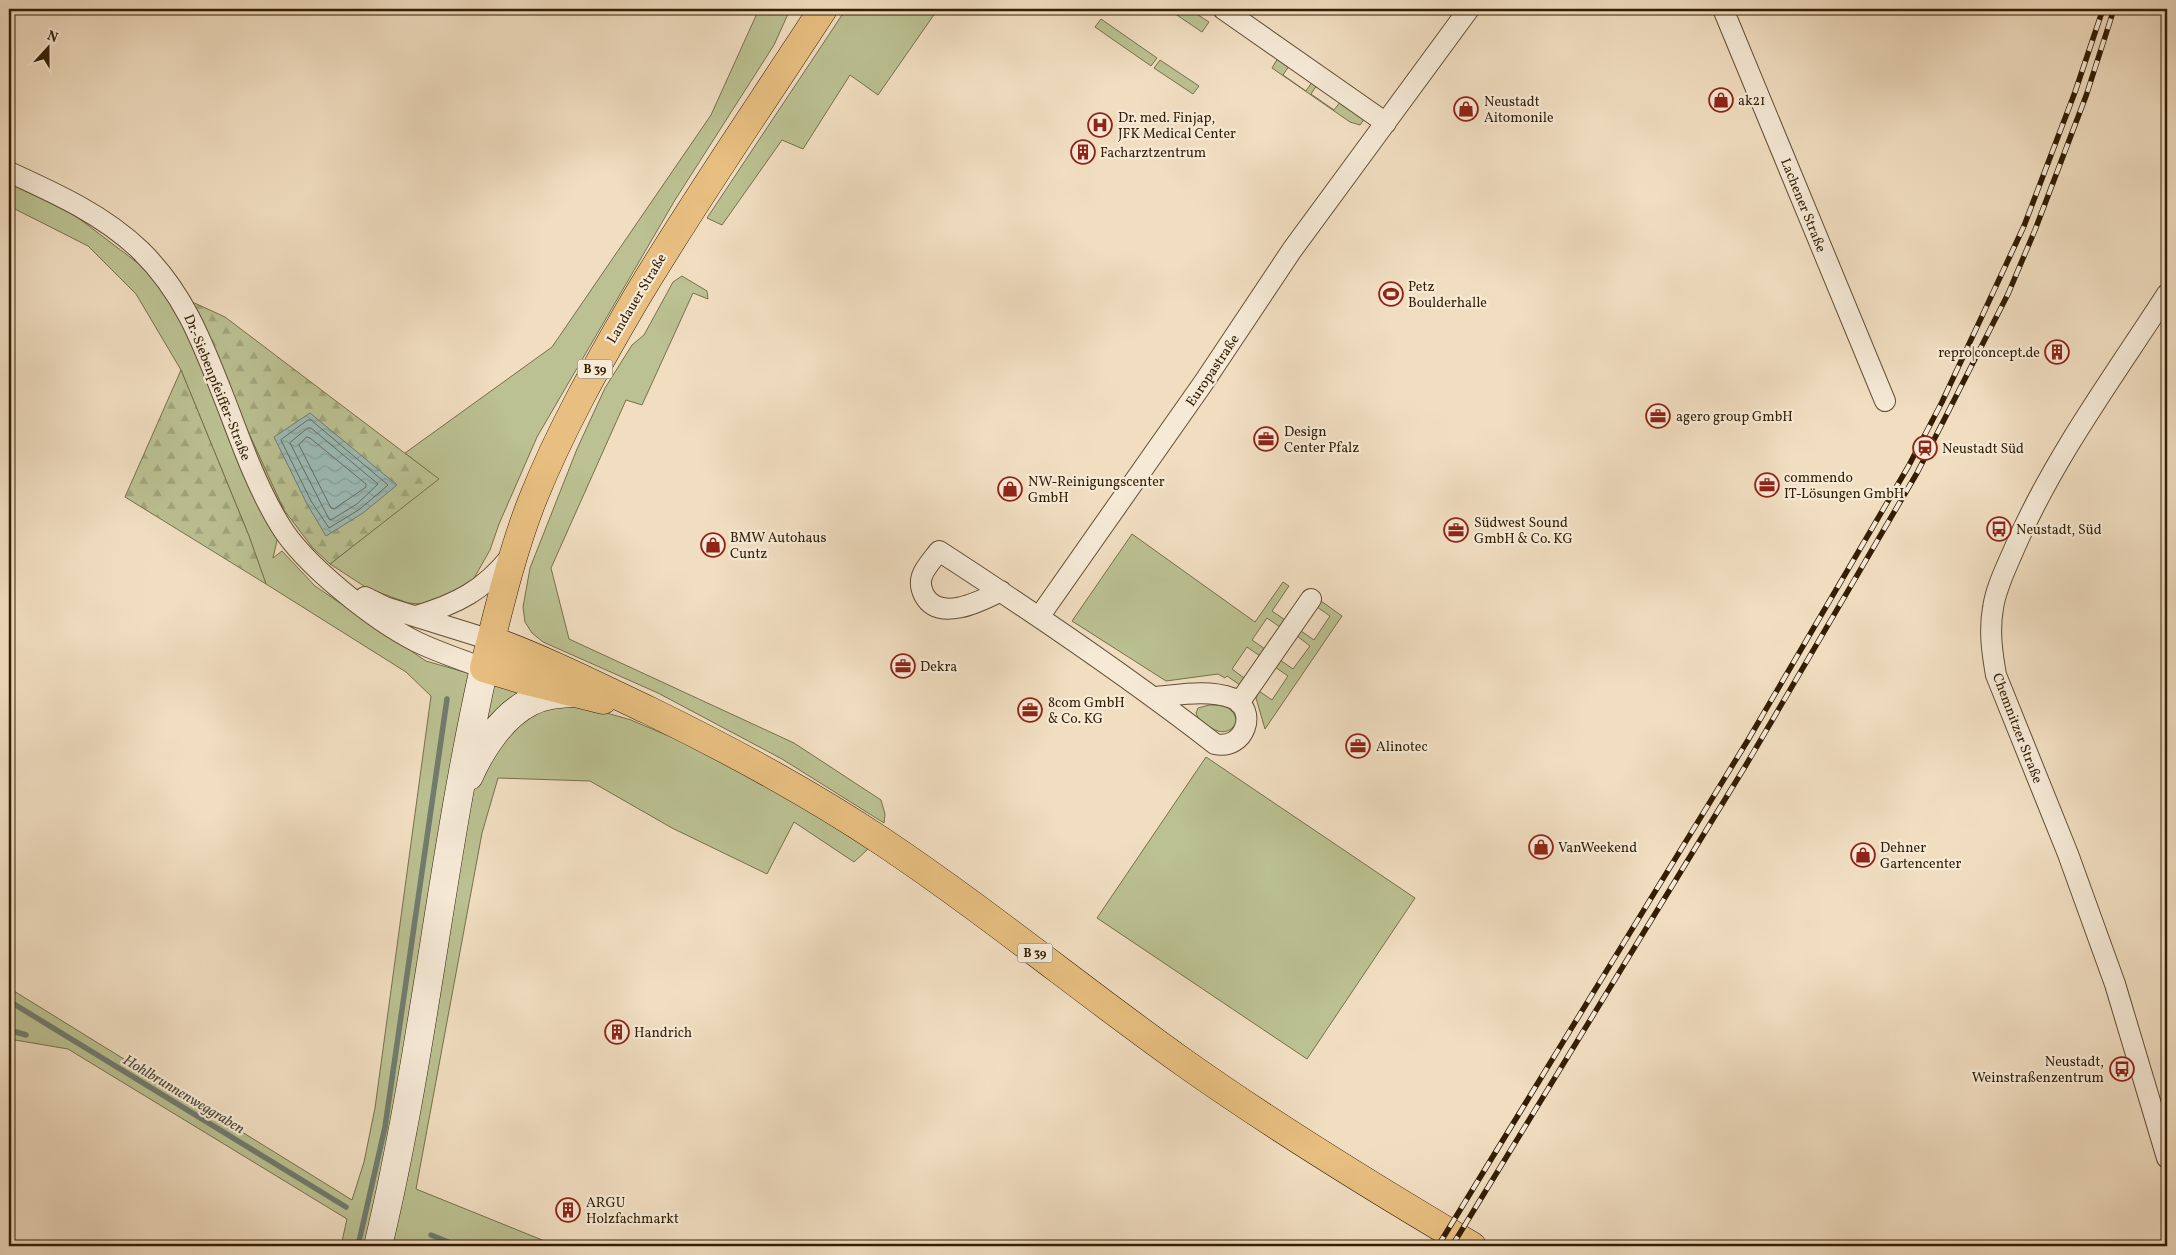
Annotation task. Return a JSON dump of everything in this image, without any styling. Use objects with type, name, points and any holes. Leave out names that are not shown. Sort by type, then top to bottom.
[{"type":"main road","name":"Landauer Straße","points":[[491,640],[516,550],[532,503],[551,457],[606,350],[697,199],[823,9]]},
{"type":"main road","name":"B 39","points":[[648,711],[571,693],[484,668],[491,640],[532,655],[712,741],[829,808],[942,884],[1184,1063],[1308,1145],[1472,1246]]},
{"type":"main road","points":[[378,1246],[403,1135],[458,803],[484,668]]},
{"type":"main road","points":[[458,803],[470,774],[483,751],[500,727],[517,710],[530,701],[548,695],[571,693]]},
{"type":"street","points":[[1223,9],[1386,123]]},
{"type":"street","name":"Europastraße","points":[[1039,617],[1204,382],[1292,250],[1470,9]]},
{"type":"street","name":"Lachener Straße","points":[[1723,9],[1885,401]]},
{"type":"street","name":"Dr.-Siebenpfeiffer-Straße","points":[[9,172],[46,189],[96,216],[141,251],[161,275],[188,312],[214,370],[251,468],[280,526],[308,559],[355,601],[416,641],[484,668]]},
{"type":"street","name":"Chemnitzer Straße","points":[[2167,294],[2042,489],[2002,578],[1993,606],[1990,626],[1996,675],[2068,854],[2115,984],[2167,1158]]},
{"type":"street","points":[[416,616],[446,608],[473,593],[496,574],[516,550]]},
{"type":"street","name":"Dr.-Siebenpfeiffer-Straße","points":[[328,578],[385,607],[491,640]]},
{"type":"street","points":[[1001,591],[1154,696],[1215,744],[1224,746],[1234,743],[1241,736],[1246,725],[1244,708],[1239,703],[1216,695],[1154,696]]},
{"type":"street","points":[[1239,703],[1311,599]]},
{"type":"green space","points":[[759,9],[782,9],[788,14],[774,45],[675,200],[537,437],[499,524],[490,550],[473,580],[433,605],[408,603],[367,588],[330,564],[438,479],[405,453],[552,347],[711,115]]},
{"type":"green space","points":[[846,9],[938,9],[878,95],[850,75],[803,149],[782,140],[722,225],[707,218]]},
{"type":"green space","points":[[1168,9],[1189,9],[1209,22],[1202,32]]},
{"type":"green space","points":[[1101,19],[1157,58],[1151,66],[1095,27]]},
{"type":"green space","points":[[1278,58],[1289,66],[1283,75],[1306,91],[1312,82],[1317,85],[1311,94],[1334,110],[1341,101],[1365,118],[1360,125],[1350,122],[1272,68]]},
{"type":"green space","points":[[1160,60],[1199,86],[1193,94],[1154,68]]},
{"type":"green space","points":[[9,179],[52,198],[147,270],[206,331],[284,510],[273,558],[282,551],[315,586],[426,661],[631,720],[704,751],[808,810],[868,849],[854,862],[794,822],[767,874],[672,828],[590,781],[498,778],[482,833],[416,1189],[557,1246],[341,1246],[347,1219],[68,1049],[9,1039],[9,988],[352,1200],[364,1162],[375,1108],[431,696],[406,672],[266,584],[249,536],[181,370],[136,294],[88,246],[9,206]]},
{"type":"green space","points":[[682,276],[707,291],[708,299],[693,293],[642,405],[626,400],[551,568],[569,639],[794,743],[881,800],[885,814],[884,823],[782,759],[658,693],[543,642],[532,633],[525,622],[523,607],[530,568],[577,449],[605,388],[632,345],[644,335],[673,282]]},
{"type":"green space","points":[[188,300],[225,317],[439,479],[330,564],[312,547],[284,510]]},
{"type":"green space","points":[[181,370],[249,536],[266,584],[125,497]]},
{"type":"green space","points":[[1132,534],[1255,622],[1283,582],[1289,586],[1272,611],[1285,620],[1280,627],[1267,618],[1252,640],[1265,649],[1260,656],[1247,647],[1232,669],[1244,678],[1240,685],[1227,676],[1225,678],[1218,674],[1166,681],[1072,621]]},
{"type":"green space","points":[[1314,596],[1342,616],[1265,729],[1256,698],[1259,691],[1272,700],[1288,676],[1275,667],[1280,660],[1293,669],[1310,646],[1297,636],[1301,631],[1314,640],[1330,616],[1317,607]]},
{"type":"green space","points":[[1219,705],[1227,708],[1233,713],[1237,722],[1230,730],[1223,732],[1206,725],[1196,713],[1198,708]]},
{"type":"green space","points":[[1206,757],[1415,898],[1307,1059],[1097,918]]},
{"type":"water","points":[[310,413],[397,485],[363,513],[326,536],[307,504],[274,437]]},
{"type":"waterway","points":[[358,1246],[385,1127],[447,699]]},
{"type":"waterway","name":"Hohlbrunnenweggraben","points":[[9,1001],[346,1207]]},
{"type":"waterway","points":[[9,1030],[26,1035]]},
{"type":"waterway","points":[[431,1235],[458,1246]]},
{"type":"railway","points":[[1438,1246],[1748,740],[1908,467],[1942,402],[2024,226],[2075,92],[2103,9]]},
{"type":"railway","points":[[1452,1246],[1746,765],[1917,473],[2008,294],[2035,230],[2086,96],[2114,9]]},
{"type":"place","name":"ak21","points":[[1721,100]]},
{"type":"place","name":"Neustadt Aitomonile","points":[[1466,109]]},
{"type":"place","name":"Dr. med. Finjap, JFK Medical Center","points":[[1100,125]]},
{"type":"place","name":"Facharztzentrum","points":[[1083,152]]},
{"type":"place","name":"Petz Boulderhalle","points":[[1391,294]]},
{"type":"place","name":"repro|concept.de","points":[[2057,352]]},
{"type":"place","name":"agero group GmbH","points":[[1658,416]]},
{"type":"place","name":"Design Center Pfalz","points":[[1266,439]]},
{"type":"place","name":"Neustadt Süd","points":[[1925,448]]},
{"type":"place","name":"commendo IT-Lösungen GmbH","points":[[1767,485]]},
{"type":"place","name":"NW-Reinigungscenter GmbH","points":[[1010,489]]},
{"type":"place","name":"Neustadt, Süd","points":[[1999,529]]},
{"type":"place","name":"Südwest Sound GmbH & Co. KG","points":[[1456,530]]},
{"type":"place","name":"BMW Autohaus Cuntz","points":[[713,545]]},
{"type":"place","name":"Dekra","points":[[903,666]]},
{"type":"place","name":"8com GmbH & Co. KG","points":[[1030,710]]},
{"type":"place","name":"Alinotec","points":[[1358,746]]},
{"type":"place","name":"VanWeekend","points":[[1541,847]]},
{"type":"place","name":"Dehner Gartencenter","points":[[1863,855]]},
{"type":"place","name":"Handrich","points":[[617,1032]]},
{"type":"place","name":"Neustadt, Weinstraßenzentrum","points":[[2122,1069]]},
{"type":"place","name":"ARGU Holzfachmarkt","points":[[568,1210]]}]
